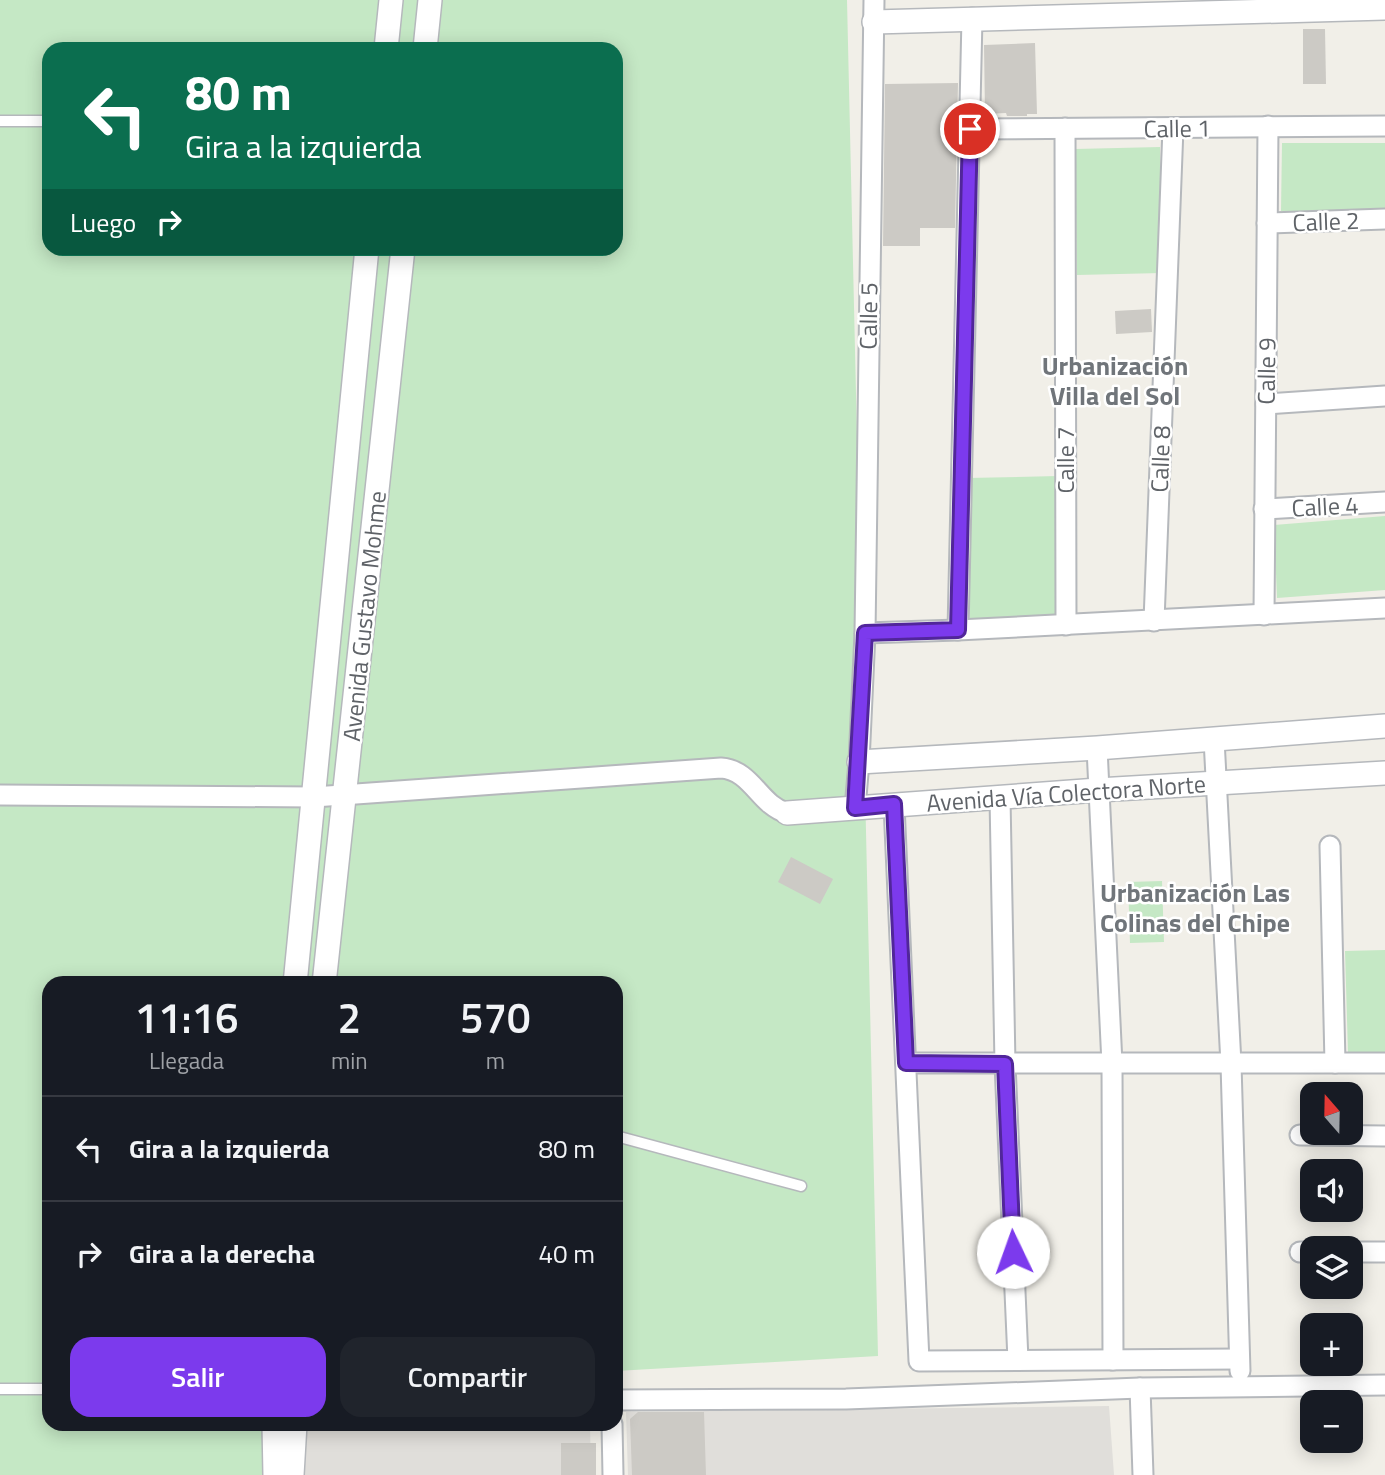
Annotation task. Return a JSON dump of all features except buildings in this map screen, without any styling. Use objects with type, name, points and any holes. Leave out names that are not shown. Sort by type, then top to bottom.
[{"type":"street","points":[[387,42],[391,0]]},
{"type":"street","points":[[426,42],[430,0]]},
{"type":"street","points":[[874,11],[972,19],[1385,8]]},
{"type":"street","name":"Calle 5","points":[[855,808],[865,633],[874,11]]},
{"type":"street","points":[[958,630],[972,19]]},
{"type":"street","name":"Calle 9","points":[[1264,615],[1268,126]]},
{"type":"street","name":"Calle 1","points":[[970,129],[1385,126]]},
{"type":"street","name":"Calle 7","points":[[1065,128],[1066,625]]},
{"type":"street","name":"Calle 8","points":[[1154,621],[1173,128]]},
{"type":"street","name":"Calle 2","points":[[1268,223],[1385,219]]},
{"type":"street","name":"Avenida Gustavo Mohme","points":[[295,976],[305,798],[366,256]]},
{"type":"street","name":"Avenida Gustavo Mohme","points":[[325,976],[402,256]]},
{"type":"street","points":[[1266,404],[1385,396]]},
{"type":"street","name":"Calle 4","points":[[1264,509],[1385,502]]},
{"type":"street","points":[[865,633],[1385,608]]},
{"type":"street","name":"Avenida Vía Colectora Norte","points":[[859,762],[1097,748],[1385,726]]},
{"type":"street","points":[[1214,739],[1231,1064],[1239,1359],[1242,1385]]},
{"type":"street","points":[[1097,748],[1112,1064],[1113,1360]]},
{"type":"street","name":"Avenida Vía Colectora Norte","points":[[305,798],[721,768],[745,776],[772,806],[787,813],[1098,790],[1385,773]]},
{"type":"street","points":[[0,795],[305,798]]},
{"type":"street","points":[[1000,797],[1005,1064],[1018,1360]]},
{"type":"street","points":[[894,804],[919,1361],[1239,1359]]},
{"type":"street","points":[[1330,846],[1335,1063]]},
{"type":"street","points":[[906,1063],[1385,1063]]},
{"type":"street","points":[[1363,1136],[1385,1136]]},
{"type":"street","points":[[1363,1252],[1385,1252]]},
{"type":"street","points":[[623,1400],[846,1399],[1242,1385],[1385,1385]]},
{"type":"street","points":[[1140,1388],[1143,1475]]},
{"type":"street","points":[[274,1431],[275,1475]]},
{"type":"street","points":[[292,1475],[295,1431]]},
{"type":"street","points":[[612,1431],[613,1475]]},
{"type":"lane","points":[[0,121],[42,121]]},
{"type":"lane","points":[[623,1138],[801,1186]]},
{"type":"lane","points":[[0,1389],[42,1389]]},
{"type":"shaded area","points":[[1109,1406],[1114,1475],[628,1475],[626,1412]]},
{"type":"shaded area","points":[[302,1431],[590,1431],[591,1475],[302,1475]]},
{"type":"green space","points":[[0,0],[847,0],[878,1356],[623,1371],[623,976],[42,976],[42,1431],[275,1431],[275,1475],[0,1475]]},
{"type":"green space","points":[[1282,143],[1385,143],[1385,212],[1281,211]]},
{"type":"green space","points":[[1160,147],[1162,273],[1077,275],[1075,149]]},
{"type":"green space","points":[[1058,476],[1061,619],[970,621],[967,478]]},
{"type":"green space","points":[[1385,516],[1385,590],[1277,598],[1274,525]]},
{"type":"green space","points":[[1162,881],[1164,942],[1130,943],[1128,882]]},
{"type":"green space","points":[[1385,950],[1385,1052],[1348,1053],[1345,951]]},
{"type":"district","name":"Urbanización Villa del Sol","points":[[1115,380]]},
{"type":"district","name":"Urbanización Las Colinas del Chipe","points":[[1195,907]]},
{"type":"route","points":[[970,129],[958,630],[865,633],[855,808],[894,804],[906,1063],[1005,1064],[1013,1252]]}]
